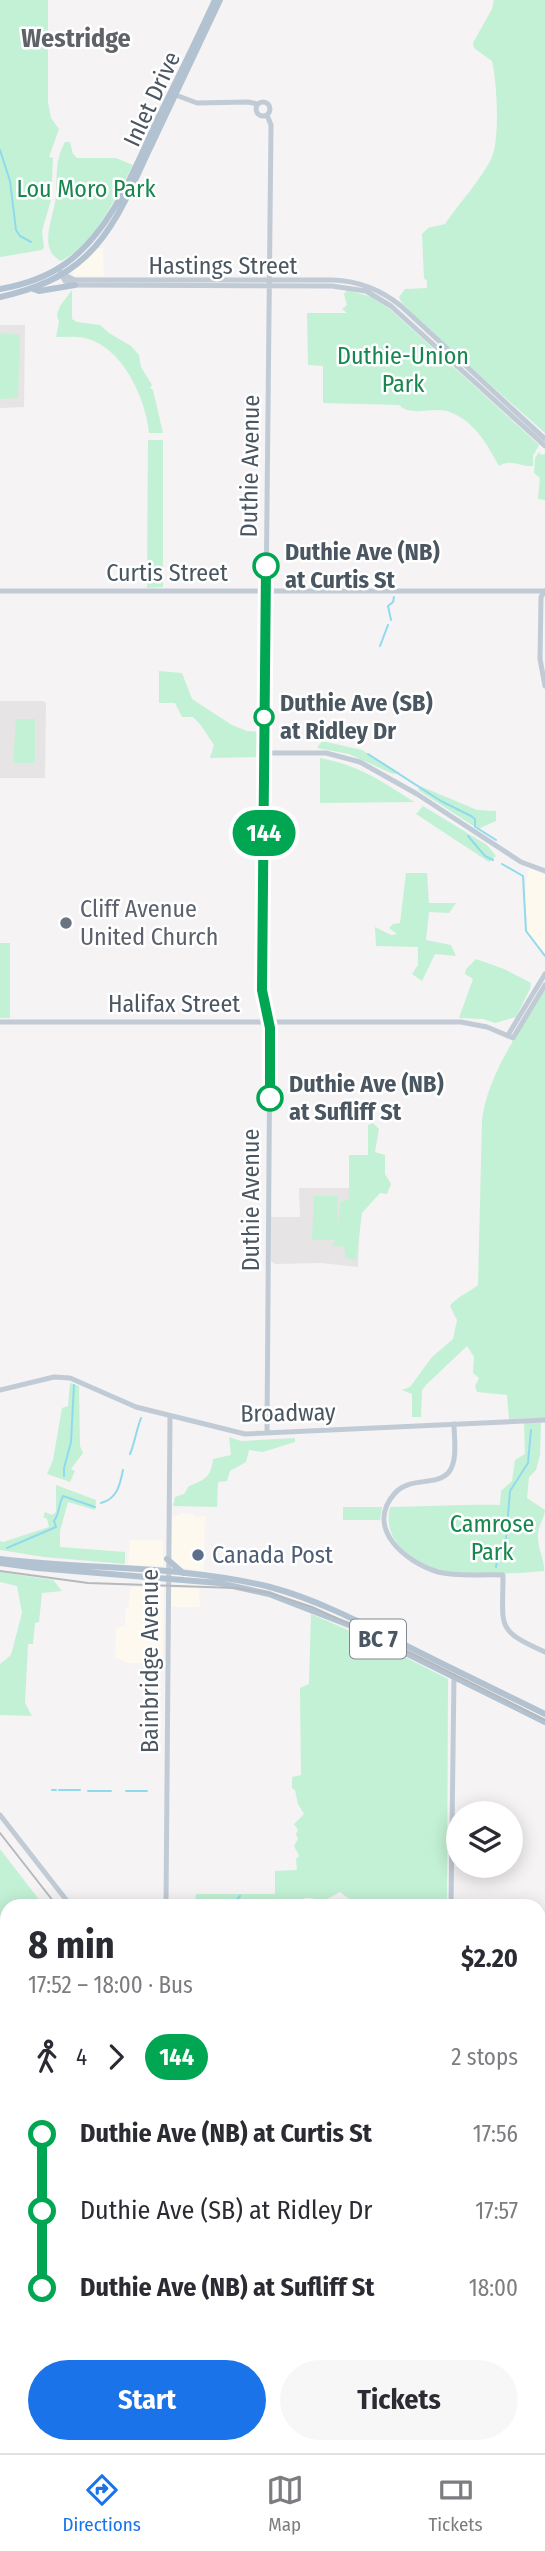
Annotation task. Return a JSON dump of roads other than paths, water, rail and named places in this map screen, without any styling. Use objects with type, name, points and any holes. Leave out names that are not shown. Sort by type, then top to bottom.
[{"type":"main road","name":"Inlet Drive","points":[[60,271],[84,258],[107,232],[217,0]]},
{"type":"main road","points":[[0,297],[33,289],[60,271]]},
{"type":"main road","points":[[0,289],[21,285],[60,271]]},
{"type":"main road","points":[[33,289],[39,291],[75,285]]},
{"type":"main road","points":[[167,1559],[183,1573]]},
{"type":"main road","name":"BC 7","points":[[0,1561],[167,1575],[236,1586],[300,1604],[361,1630],[545,1722]]},
{"type":"main road","name":"BC 7","points":[[167,1575],[183,1573],[238,1580],[304,1598],[341,1613],[545,1714]]},
{"type":"street","points":[[173,94],[197,103],[242,103],[257,106],[264,102],[270,110],[265,116],[258,114],[257,106]]},
{"type":"street","name":"Duthie Avenue","points":[[265,116],[270,129],[262,990],[269,1022],[267,1433]]},
{"type":"street","points":[[60,271],[65,281],[75,285]]},
{"type":"street","name":"Hastings Street","points":[[60,271],[75,280],[350,287],[390,301]]},
{"type":"street","name":"Hastings Street","points":[[75,285],[333,280],[359,283],[377,290],[390,301]]},
{"type":"street","points":[[390,301],[545,439]]},
{"type":"street","points":[[390,301],[545,446]]},
{"type":"street","name":"Curtis Street","points":[[0,591],[545,592]]},
{"type":"street","points":[[545,592],[541,597],[540,659],[545,686]]},
{"type":"street","points":[[264,751],[326,753],[370,766],[521,862],[545,872]]},
{"type":"street","name":"Halifax Street","points":[[0,1022],[461,1022],[487,1027],[510,1037],[544,980]]},
{"type":"street","name":"Broadway","points":[[0,1390],[54,1377],[70,1378],[128,1405],[235,1433],[545,1420]]},
{"type":"street","name":"Bainbridge Avenue","points":[[166,1899],[170,1417]]},
{"type":"street","points":[[454,1424],[454,1460],[448,1474],[434,1480],[412,1482],[401,1488],[390,1499],[385,1517],[387,1534],[398,1550],[430,1569],[453,1574],[503,1575],[503,1619],[506,1629],[515,1638],[545,1652]]},
{"type":"street","points":[[451,1899],[454,1676]]},
{"type":"street","points":[[0,1815],[66,1899]]},
{"type":"waterway","points":[[0,150],[10,181],[16,230],[20,236],[31,242]]},
{"type":"waterway","points":[[391,620],[388,606],[394,597]]},
{"type":"waterway","points":[[380,646],[388,625]]},
{"type":"waterway","points":[[368,754],[441,801],[471,816],[475,819],[475,827]]},
{"type":"waterway","points":[[477,828],[496,840]]},
{"type":"waterway","points":[[468,836],[485,856],[493,860]]},
{"type":"waterway","points":[[502,864],[523,876],[526,931],[545,956]]},
{"type":"waterway","points":[[64,1476],[71,1442],[74,1385]]},
{"type":"waterway","points":[[130,1454],[141,1418]]},
{"type":"waterway","points":[[496,1567],[498,1553],[506,1539],[510,1491],[528,1463],[531,1430]]},
{"type":"waterway","points":[[101,1503],[114,1495],[123,1470]]},
{"type":"waterway","points":[[7,1548],[56,1527],[54,1521],[63,1496],[95,1507]]},
{"type":"waterway","points":[[59,1790],[80,1790]]},
{"type":"waterway","points":[[88,1791],[111,1791]]},
{"type":"waterway","points":[[126,1791],[147,1791]]},
{"type":"waterway","points":[[237,1899],[240,1896]]},
{"type":"railway","points":[[0,1571],[88,1583],[236,1588],[270,1593],[312,1607],[389,1642],[545,1720]]},
{"type":"railway","points":[[0,1833],[52,1899]]},
{"type":"place","name":"Duthie Ave (NB) at Curtis St","points":[[266,566]]},
{"type":"place","name":"Duthie Ave (SB) at Ridley Dr","points":[[264,717]]},
{"type":"place","name":"Cliff Avenue United Church","points":[[66,923]]},
{"type":"place","name":"Duthie Ave (NB) at Sufliff St","points":[[270,1098]]},
{"type":"place","name":"Canada Post","points":[[198,1555]]},
{"type":"district","name":"Westridge","points":[[76,38]]},
{"type":"park label","name":"Lou Moro Park","points":[[86,189]]},
{"type":"park label","name":"Duthie-Union Park","points":[[403,370]]},
{"type":"park label","name":"Camrose Park","points":[[492,1538]]}]
